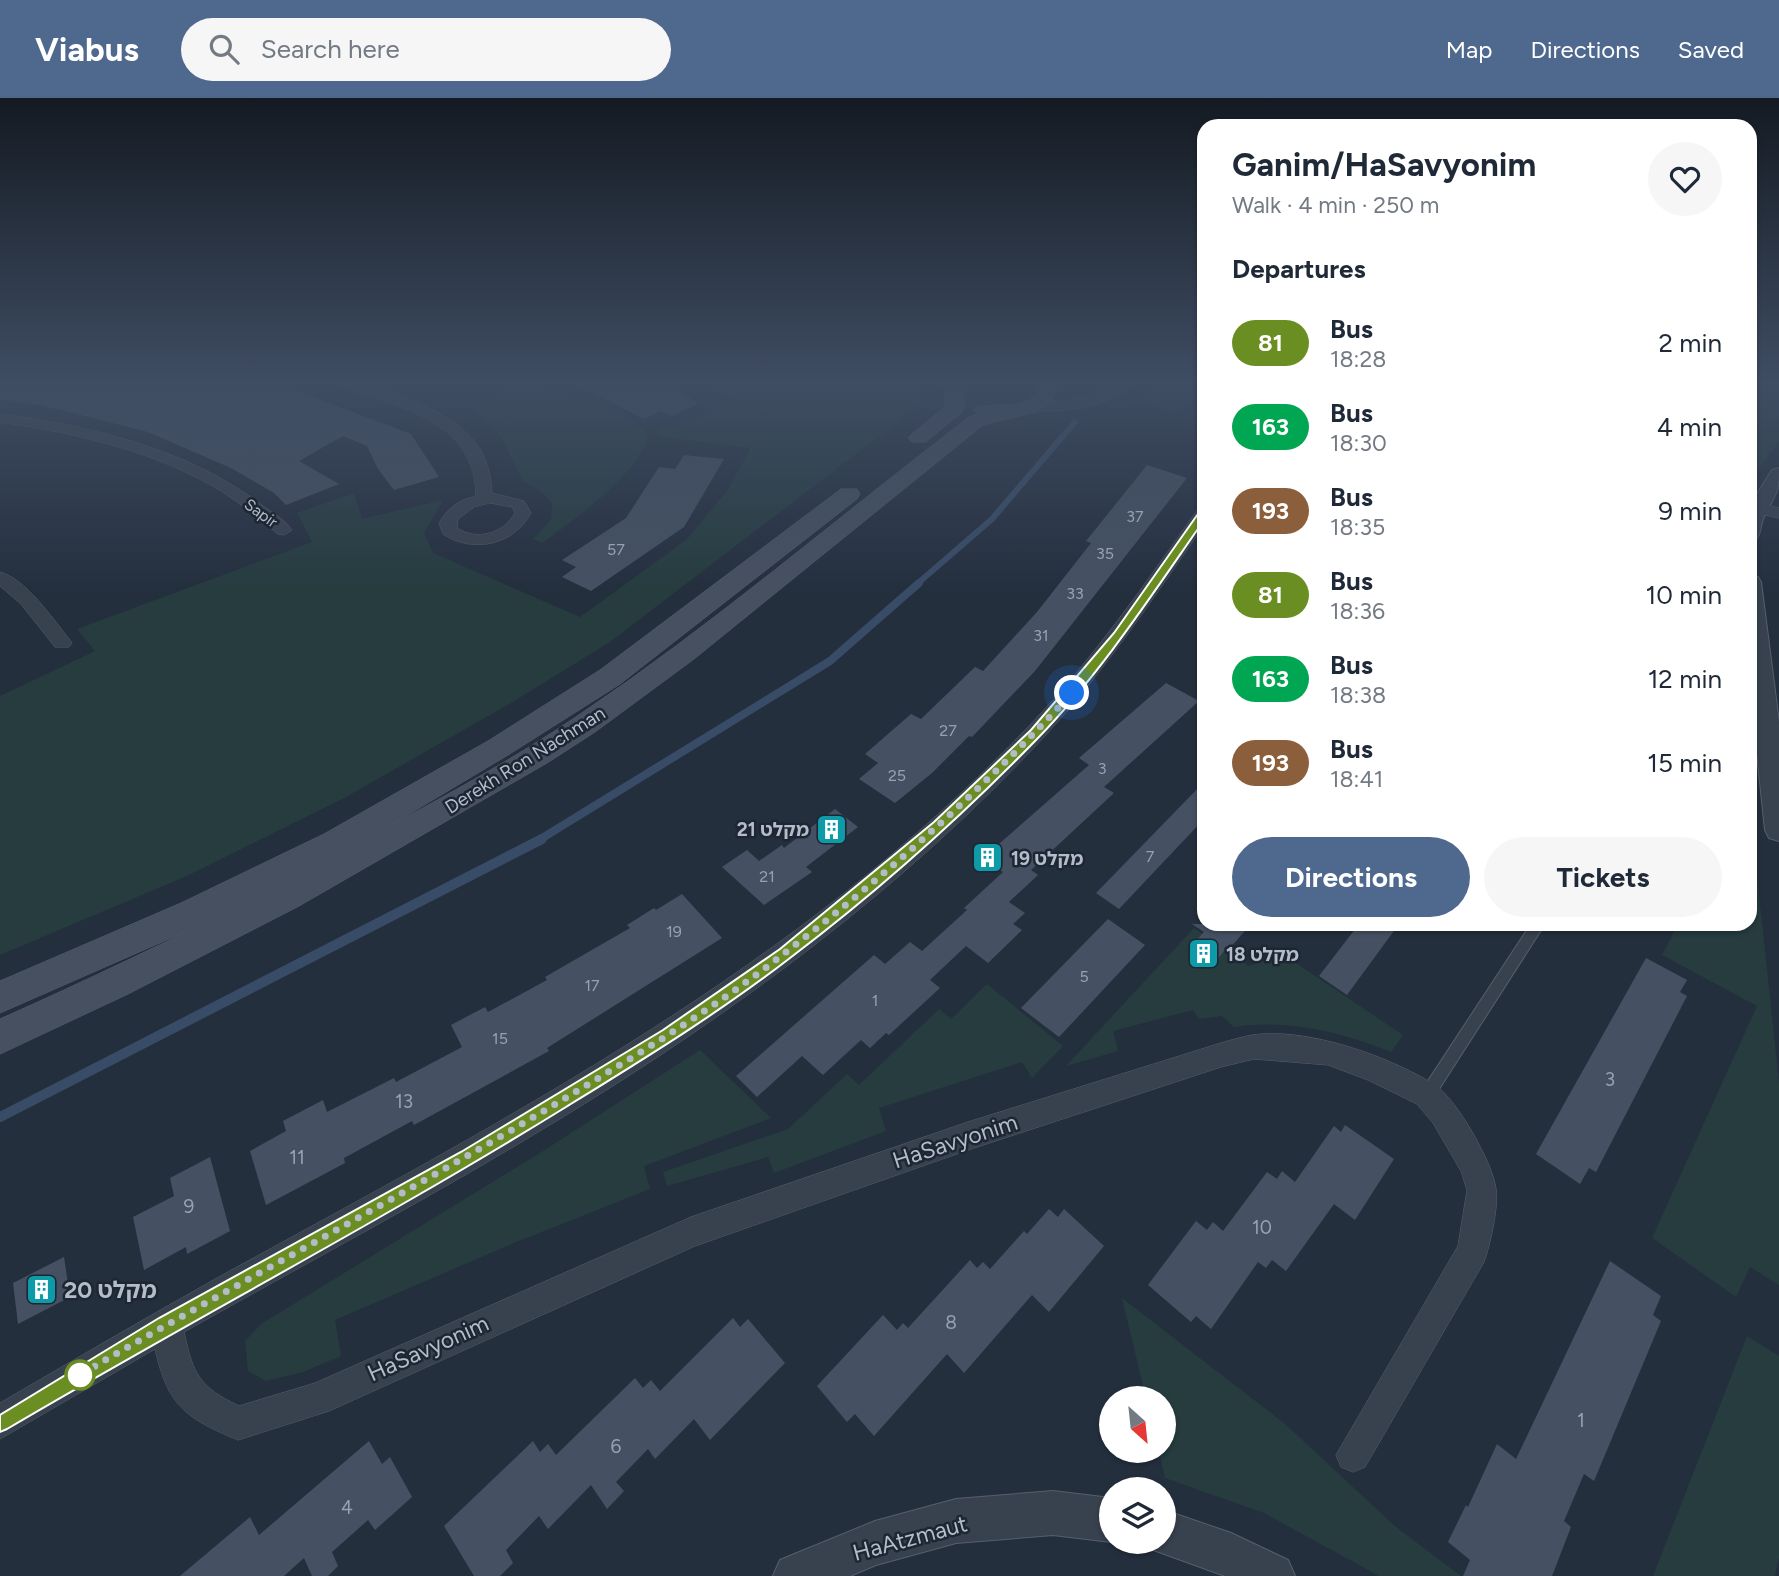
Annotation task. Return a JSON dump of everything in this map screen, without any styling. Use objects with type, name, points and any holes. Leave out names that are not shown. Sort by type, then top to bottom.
[{"type":"main road","name":"Derekh Ron Nachman","points":[[0,997],[193,914],[335,843],[559,710],[610,677],[734,584],[903,451]]},
{"type":"main road","name":"Derekh Ron Nachman","points":[[0,1037],[221,932],[356,860],[518,766],[633,691],[758,596],[939,451]]},
{"type":"street","name":"Sapir","points":[[138,451],[172,461],[225,486],[284,530]]},
{"type":"street","points":[[474,451],[479,459],[485,499]]},
{"type":"street","points":[[1779,474],[1758,508],[1779,513]]},
{"type":"street","points":[[0,1422],[166,1325],[467,1158],[668,1035],[785,953],[939,826],[1035,733],[1118,635],[1197,523]]},
{"type":"street","points":[[0,577],[27,600],[62,643]]},
{"type":"street","points":[[1757,678],[1779,830]]},
{"type":"street","name":"HaSavyonim","points":[[166,1325],[181,1386],[202,1406],[238,1423],[317,1399],[691,1232],[954,1141],[1221,1055],[1254,1048],[1287,1048],[1328,1053],[1377,1071],[1427,1094],[1443,1114],[1474,1165],[1482,1190],[1473,1251],[1353,1455]]},
{"type":"street","name":"HaAtzmaut","points":[[796,1576],[875,1543],[956,1521],[1053,1513],[1099,1519]]},
{"type":"street","points":[[1176,1536],[1231,1555],[1272,1576]]},
{"type":"lane","points":[[1427,1094],[1533,931]]},
{"type":"green space","points":[[508,451],[641,451],[618,482],[603,496],[542,543],[533,539],[551,520],[552,504],[543,493],[522,480]]},
{"type":"green space","points":[[749,451],[860,451],[610,642],[511,703],[346,797],[187,876],[0,955],[0,696],[95,651],[77,629],[312,542],[297,513],[354,493],[362,519],[443,500],[424,533],[433,553],[580,617],[686,540],[727,491]]},
{"type":"green space","points":[[1757,451],[1772,451],[1757,471]]},
{"type":"green space","points":[[1757,876],[1779,1082],[1779,1285],[1750,1267],[1736,1297],[1652,1238],[1757,1006],[1662,955],[1674,931],[1757,931]]},
{"type":"green space","points":[[1194,928],[1249,966],[1281,953],[1403,1035],[1391,1052],[1314,1029],[1275,1025],[1234,1027],[1222,1016],[1199,1019],[1193,1010],[1113,1031],[1118,1051],[1066,1066]]},
{"type":"green space","points":[[987,984],[1063,1046],[1032,1078],[1022,1062],[879,1108],[886,1131],[774,1173],[768,1157],[667,1186],[663,1172],[788,1129],[847,1074],[859,1085],[939,1009],[951,1019]]},
{"type":"green space","points":[[700,1050],[771,1118],[644,1166],[650,1189],[514,1243],[335,1320],[341,1356],[303,1372],[266,1381],[248,1371],[245,1341],[261,1324],[543,1151]]},
{"type":"green space","points":[[1122,1298],[1284,1423],[1396,1527],[1461,1576],[1379,1576],[1264,1513],[1176,1482],[1176,1477],[1165,1477],[1162,1463],[1176,1463],[1176,1386],[1143,1386]]},
{"type":"green space","points":[[1747,1336],[1779,1356],[1779,1558],[1775,1576],[1653,1576]]},
{"type":"building","points":[[192,451],[317,451],[299,461],[339,484],[286,505],[274,493],[231,468]]},
{"type":"building","points":[[369,451],[422,451],[439,477],[394,490],[378,469]]},
{"type":"building","points":[[684,455],[724,459],[684,527],[591,591],[562,577],[576,567],[562,560],[626,518],[659,467],[675,469]]},
{"type":"building","points":[[1147,465],[1187,478],[1035,671],[972,737],[969,736],[932,773],[895,803],[859,779],[878,763],[865,754],[911,714],[921,719],[975,667],[983,671],[1037,612],[1091,543],[1086,541]]},
{"type":"building","points":[[1166,683],[1197,700],[1197,703],[1104,787],[1114,793],[1031,870],[1038,875],[1009,902],[1025,913],[1013,924],[1022,930],[988,963],[966,946],[930,980],[940,988],[889,1035],[886,1033],[870,1048],[861,1040],[823,1075],[802,1056],[757,1097],[736,1076],[874,955],[885,964],[910,942],[922,951],[967,910],[964,908],[1003,872],[983,858],[1089,765],[1079,758]]},
{"type":"building","points":[[1197,789],[1197,826],[1119,909],[1096,893]]},
{"type":"building","points":[[835,809],[858,827],[806,867],[812,872],[764,905],[722,867],[747,850],[759,861],[782,845],[784,848]]},
{"type":"building","points":[[682,894],[722,938],[547,1048],[549,1051],[414,1125],[412,1121],[344,1158],[345,1163],[266,1205],[250,1151],[286,1131],[283,1121],[323,1100],[327,1112],[394,1078],[396,1082],[462,1047],[451,1025],[485,1007],[488,1012],[547,980],[545,977],[630,928],[627,925],[654,908],[656,910]]},
{"type":"building","points":[[1108,919],[1145,945],[1059,1037],[1021,1008]]},
{"type":"building","points":[[1245,931],[1229,949],[1227,947],[1214,964],[1189,948],[1204,932]]},
{"type":"building","points":[[1354,931],[1394,931],[1347,995],[1319,976]]},
{"type":"building","points":[[1646,958],[1687,980],[1680,992],[1687,996],[1596,1172],[1589,1168],[1580,1184],[1536,1154]]},
{"type":"building","points":[[1345,1125],[1394,1159],[1355,1220],[1334,1204],[1286,1271],[1272,1260],[1266,1268],[1258,1262],[1211,1329],[1196,1316],[1191,1322],[1148,1285],[1196,1221],[1207,1230],[1213,1222],[1223,1231],[1267,1172],[1277,1179],[1282,1171],[1295,1182],[1334,1126],[1341,1132]]},
{"type":"building","points":[[210,1157],[230,1231],[187,1254],[186,1247],[144,1270],[133,1217],[174,1196],[170,1178]]},
{"type":"building","points":[[1049,1209],[1058,1217],[1064,1209],[1104,1246],[1049,1312],[1032,1295],[964,1373],[947,1354],[874,1436],[855,1414],[847,1422],[817,1386],[883,1315],[897,1330],[903,1323],[908,1328],[970,1260],[977,1268],[983,1262],[990,1269],[1024,1231],[1027,1234]]},
{"type":"building","name":"מקלט 20","points":[[64,1257],[70,1297],[18,1324],[13,1283]]},
{"type":"building","points":[[1610,1261],[1661,1296],[1653,1315],[1661,1321],[1594,1481],[1584,1474],[1564,1521],[1571,1527],[1552,1576],[1463,1576],[1470,1560],[1448,1542],[1466,1505],[1468,1507],[1497,1444],[1516,1459]]},
{"type":"building","points":[[733,1318],[740,1327],[748,1319],[785,1363],[710,1440],[694,1419],[655,1459],[648,1449],[616,1482],[624,1491],[607,1509],[591,1485],[548,1529],[539,1516],[506,1550],[513,1563],[500,1576],[474,1576],[444,1526],[533,1441],[540,1452],[548,1444],[556,1455],[635,1378],[643,1388],[651,1380],[660,1391]]},
{"type":"building","points":[[369,1441],[382,1464],[390,1457],[412,1497],[375,1530],[368,1520],[332,1552],[338,1566],[328,1576],[312,1576],[304,1558],[284,1576],[180,1576],[250,1517],[259,1535]]},
{"type":"waterway","points":[[917,584],[992,519],[1050,451]]},
{"type":"waterway","points":[[539,840],[830,661],[919,583]]},
{"type":"waterway","points":[[0,1117],[542,839]]},
{"type":"bus line","name":"81","points":[[0,1422],[166,1325],[467,1158],[668,1035],[785,953],[939,826],[1035,733],[1072,693],[1118,635],[1197,523]]},
{"type":"place","name":"מקלט 21","points":[[832,829]]},
{"type":"place","name":"מקלט 19","points":[[988,858]]},
{"type":"place","name":"מקלט 18","points":[[1203,954]]},
{"type":"place","name":"מקלט 20","points":[[41,1290]]},
{"type":"route","points":[[80,1375],[71,1380],[467,1158],[668,1035],[785,953],[939,826],[1035,733],[1072,693]]}]
